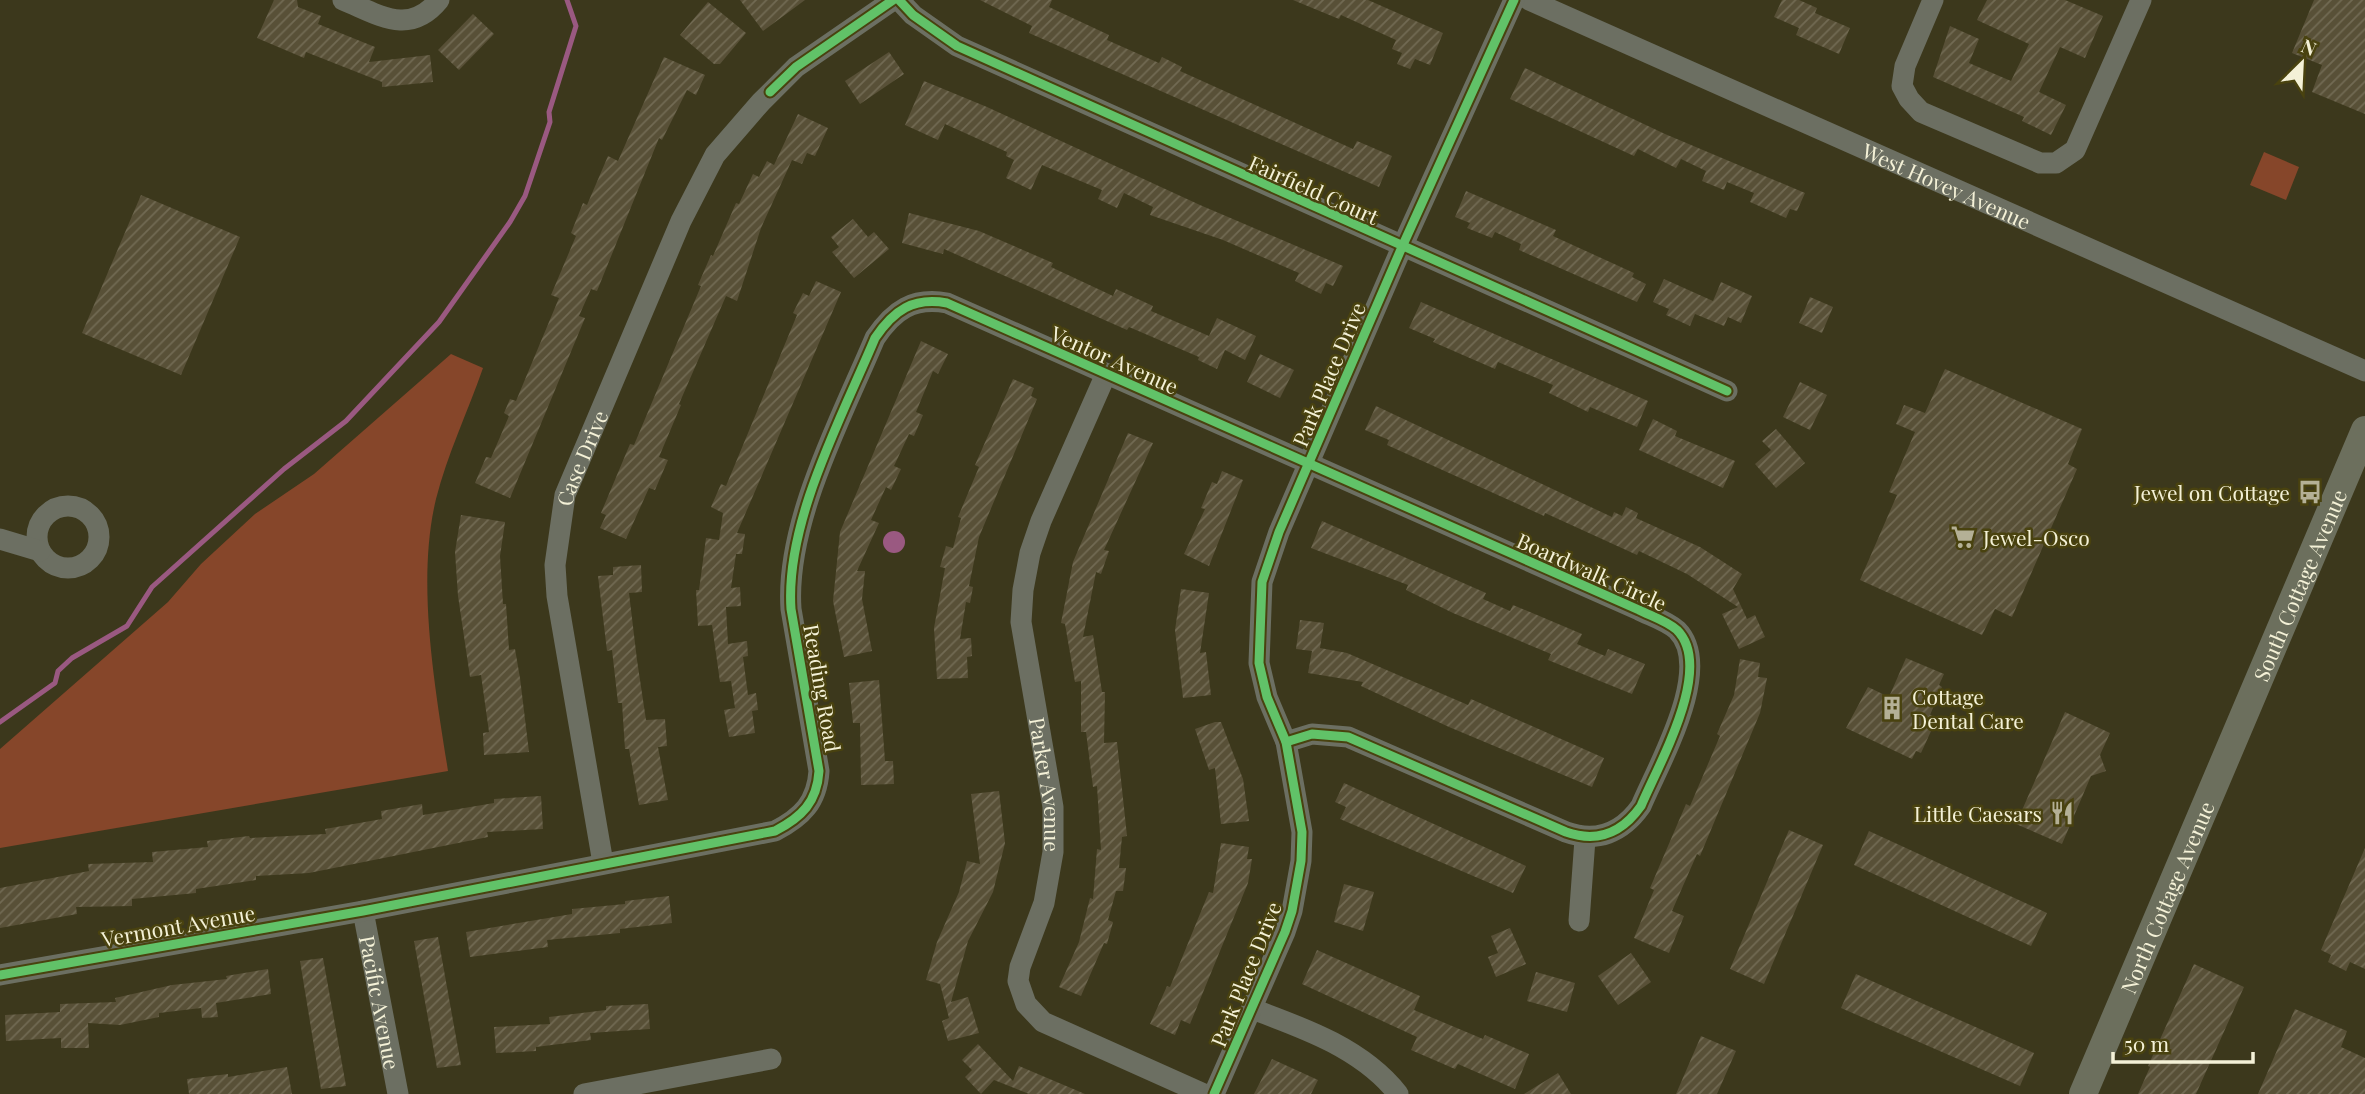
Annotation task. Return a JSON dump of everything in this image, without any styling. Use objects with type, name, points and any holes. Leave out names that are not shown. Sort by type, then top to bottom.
[{"type":"main road","name":"South Cottage Avenue","points":[[2235,739],[2365,430]]},
{"type":"main road","name":"North Cottage Avenue","points":[[2082,1094],[2235,739]]},
{"type":"street","points":[[343,0],[394,21],[422,16],[439,0]]},
{"type":"street","name":"Case Drive","points":[[603,863],[557,596],[557,541],[565,495],[701,180],[715,155],[770,92],[796,67],[893,0]]},
{"type":"street","name":"Fairfield Court","points":[[899,0],[913,15],[957,46],[1727,391]]},
{"type":"street","name":"Park Place Drive","points":[[1214,1094],[1292,911],[1301,861],[1300,808],[1286,743],[1267,697],[1259,663],[1258,620],[1262,582],[1279,532],[1402,247],[1514,0]]},
{"type":"street","name":"West Hovey Avenue","points":[[1530,0],[2365,371]]},
{"type":"street","points":[[1933,0],[1905,66],[1902,86],[1909,99],[1921,112],[2040,163],[2056,163],[2075,150],[2141,0]]},
{"type":"street","name":"Ventor Avenue","points":[[904,306],[915,301],[947,303],[1309,464]]},
{"type":"street","name":"Reading Road","points":[[362,911],[775,831],[793,822],[810,805],[816,792],[819,771],[800,671],[789,582],[798,531],[875,338],[885,323],[904,306]]},
{"type":"street","name":"Parker Avenue","points":[[1106,374],[1041,521],[1023,590],[1021,622],[1053,807],[1053,852],[1044,903],[1020,967],[1018,981],[1026,1004],[1043,1022],[1205,1094]]},
{"type":"street","name":"Boardwalk Circle","points":[[1309,464],[1639,610],[1677,631],[1690,655],[1690,688],[1641,806],[1622,827],[1606,835],[1585,839]]},
{"type":"street","points":[[0,539],[40,551]]},
{"type":"street","points":[[1286,743],[1312,734],[1348,737],[1585,839],[1579,922]]},
{"type":"street","name":"Vermont Avenue","points":[[0,975],[362,911]]},
{"type":"street","name":"Pacific Avenue","points":[[362,911],[398,1094]]},
{"type":"street","points":[[1252,1009],[1343,1048],[1390,1083],[1398,1094]]},
{"type":"street","points":[[584,1094],[771,1059]]},
{"type":"shaded area","points":[[2264,152],[2299,167],[2286,200],[2250,185]]},
{"type":"shaded area","points":[[451,354],[483,368],[446,466],[430,531],[430,635],[448,771],[0,848],[0,749],[168,602],[201,564],[255,514],[314,474]]},
{"type":"shaded area","points":[[894,531],[902,534],[905,542],[902,550],[894,553],[886,550],[883,542],[886,534]]},
{"type":"building","points":[[274,0],[297,0],[298,7],[321,16],[318,24],[375,47],[369,62],[430,55],[433,82],[382,87],[382,82],[306,52],[304,58],[257,38]]},
{"type":"building","points":[[740,0],[805,0],[763,31]]},
{"type":"building","points":[[980,0],[1052,0],[1049,7],[1109,35],[1107,40],[1159,63],[1162,57],[1182,67],[1180,71],[1353,149],[1357,141],[1392,156],[1379,187],[1029,33],[1032,26]]},
{"type":"building","points":[[1293,0],[1368,0],[1443,33],[1430,65],[1415,59],[1410,69],[1397,64],[1402,53],[1392,49],[1396,40],[1341,15],[1339,19]]},
{"type":"building","points":[[1782,0],[1799,0],[1817,8],[1815,13],[1850,28],[1839,54],[1796,35],[1799,28],[1774,17]]},
{"type":"building","points":[[1987,0],[2065,0],[2103,16],[2085,58],[2060,47],[2039,92],[2066,105],[2051,135],[2022,121],[2024,117],[1933,77],[1950,26],[1979,39],[1969,63],[2011,81],[2029,44],[1977,20]]},
{"type":"building","points":[[2314,0],[2365,0],[2365,114],[2312,92],[2322,65],[2292,53]]},
{"type":"building","points":[[708,2],[746,33],[720,64],[714,64],[680,35]]},
{"type":"building","points":[[473,14],[494,34],[459,70],[438,50]]},
{"type":"building","points":[[889,52],[904,74],[860,104],[845,81]]},
{"type":"building","points":[[664,57],[705,75],[696,95],[687,90],[662,140],[659,138],[597,291],[591,289],[579,316],[585,318],[510,498],[475,483],[486,457],[491,458],[509,416],[504,413],[510,399],[516,401],[559,298],[551,295],[576,236],[571,233],[583,203],[587,205],[608,156],[618,161]]},
{"type":"building","points":[[1525,68],[1665,134],[1805,193],[1797,211],[1790,209],[1786,218],[1750,202],[1754,193],[1727,182],[1724,190],[1702,181],[1706,171],[1681,159],[1676,168],[1638,149],[1634,156],[1510,99]]},
{"type":"building","points":[[924,81],[1343,266],[1333,286],[1326,283],[1321,294],[1295,281],[1299,273],[1223,240],[1150,215],[1153,207],[1124,193],[1117,208],[1098,199],[1102,190],[1042,165],[1031,190],[1006,178],[1014,160],[1006,156],[1007,152],[945,124],[938,140],[905,125]]},
{"type":"building","points":[[798,114],[828,128],[815,156],[807,153],[802,164],[792,160],[761,228],[737,301],[726,296],[659,457],[668,460],[655,490],[649,488],[626,539],[600,528],[606,515],[601,513],[630,444],[634,445],[701,286],[698,285],[711,255],[713,256],[736,203],[739,204],[753,174],[759,177],[767,161],[774,165]]},
{"type":"building","points":[[1466,191],[1556,230],[1553,236],[1634,273],[1632,277],[1646,284],[1637,302],[1519,250],[1521,244],[1495,232],[1492,238],[1467,228],[1470,223],[1455,217]]},
{"type":"building","points":[[141,195],[240,237],[181,375],[82,333]]},
{"type":"building","points":[[909,213],[979,231],[1053,263],[1051,267],[1113,296],[1116,289],[1153,306],[1151,311],[1209,336],[1217,318],[1256,336],[1245,360],[1225,350],[1217,369],[1198,360],[1199,357],[1129,327],[1127,330],[944,249],[943,254],[902,243]]},
{"type":"building","points":[[853,219],[868,237],[874,232],[889,249],[854,278],[832,252],[839,247],[831,237]]},
{"type":"building","points":[[1664,279],[1713,301],[1721,282],[1752,296],[1741,323],[1728,317],[1724,326],[1695,314],[1690,326],[1666,315],[1669,309],[1653,302]]},
{"type":"building","points":[[816,281],[841,292],[737,533],[745,534],[742,554],[736,554],[731,588],[740,587],[741,606],[726,607],[728,644],[747,641],[748,656],[743,657],[748,695],[756,693],[758,710],[752,711],[755,733],[729,737],[724,710],[735,708],[731,681],[720,682],[712,625],[698,626],[696,590],[699,590],[706,538],[719,540],[723,513],[711,507],[721,484],[726,486],[797,315],[793,313],[803,293],[809,296]]},
{"type":"building","points":[[1810,297],[1833,307],[1822,333],[1799,323]]},
{"type":"building","points":[[1421,302],[1648,401],[1637,427],[1590,407],[1588,412],[1549,393],[1553,385],[1498,362],[1495,369],[1433,342],[1435,339],[1409,328]]},
{"type":"building","points":[[921,341],[948,354],[938,374],[933,371],[916,412],[923,415],[914,436],[909,434],[894,466],[901,469],[891,490],[886,487],[871,520],[879,523],[857,571],[865,571],[862,599],[872,651],[844,657],[833,601],[840,532]]},
{"type":"building","points":[[1260,354],[1294,370],[1280,398],[1247,382]]},
{"type":"building","name":"Jewel-Osco","points":[[1945,369],[2082,429],[2068,464],[2077,469],[2012,617],[1995,609],[1982,635],[1860,580],[1897,495],[1889,492],[1915,432],[1896,424],[1904,405],[1925,413]]},
{"type":"building","points":[[1013,379],[1034,388],[1031,396],[1037,399],[979,537],[969,586],[973,587],[970,603],[966,602],[960,639],[971,638],[972,656],[967,657],[968,678],[937,679],[934,628],[945,568],[940,567],[946,546],[953,548],[961,518],[958,517],[979,467],[975,465]]},
{"type":"building","points":[[1800,382],[1827,395],[1810,430],[1783,417]]},
{"type":"building","points":[[1376,406],[1612,517],[1614,512],[1622,516],[1626,507],[1638,513],[1636,518],[1700,547],[1742,574],[1733,589],[1747,619],[1755,615],[1765,637],[1739,649],[1722,614],[1738,607],[1687,574],[1639,551],[1637,555],[1545,513],[1544,516],[1387,445],[1389,440],[1365,430]]},
{"type":"building","points":[[1653,419],[1677,431],[1675,436],[1735,461],[1723,488],[1639,450]]},
{"type":"building","points":[[1776,429],[1805,463],[1776,488],[1755,464],[1771,450],[1762,441]]},
{"type":"building","points":[[1128,433],[1153,443],[1104,550],[1109,551],[1101,574],[1096,572],[1083,637],[1093,635],[1102,692],[1105,692],[1104,743],[1117,742],[1127,836],[1122,837],[1119,868],[1126,868],[1123,891],[1116,891],[1108,920],[1113,922],[1107,944],[1104,943],[1081,996],[1059,987],[1079,942],[1090,898],[1093,899],[1097,849],[1101,850],[1097,786],[1093,787],[1086,732],[1081,732],[1081,681],[1075,682],[1065,624],[1061,623],[1073,562]]},
{"type":"building","points":[[1222,471],[1243,480],[1209,566],[1184,554],[1205,509],[1201,508],[1212,482],[1217,484]]},
{"type":"building","points":[[461,515],[505,522],[500,556],[503,604],[506,604],[509,650],[515,649],[529,752],[484,755],[483,733],[489,732],[481,675],[470,677],[458,596],[455,552]]},
{"type":"building","points":[[1322,521],[1486,593],[1483,599],[1510,611],[1513,605],[1582,634],[1577,644],[1605,656],[1608,649],[1645,664],[1632,694],[1548,660],[1551,654],[1453,613],[1406,590],[1408,585],[1311,548]]},
{"type":"building","points":[[641,565],[642,592],[629,593],[646,720],[665,719],[667,746],[658,747],[668,800],[639,805],[629,749],[625,749],[622,703],[618,703],[612,650],[607,651],[598,576],[613,575],[613,567]]},
{"type":"building","points":[[1181,589],[1209,593],[1200,653],[1206,652],[1211,695],[1183,698],[1175,630]]},
{"type":"building","points":[[1300,620],[1324,623],[1320,648],[1347,653],[1468,705],[1471,699],[1604,758],[1592,787],[1449,727],[1361,686],[1363,682],[1308,673],[1312,651],[1296,649]]},
{"type":"building","name":"Cottage Dental Care","points":[[1906,658],[1944,674],[1939,685],[1942,687],[1930,715],[1933,716],[1927,727],[1932,729],[1921,753],[1916,751],[1912,759],[1846,728],[1868,687],[1889,697]]},
{"type":"building","points":[[1740,659],[1760,663],[1758,677],[1767,678],[1760,713],[1700,856],[1697,854],[1672,911],[1684,916],[1669,953],[1634,938],[1654,890],[1650,888],[1686,804],[1690,806],[1720,736],[1717,734],[1734,695]]},
{"type":"building","points":[[879,680],[885,761],[893,761],[894,784],[861,785],[860,723],[853,723],[849,683]]},
{"type":"building","points":[[2065,712],[2110,733],[2100,755],[2106,771],[2091,776],[2062,844],[2016,824]]},
{"type":"building","points":[[1221,722],[1243,779],[1249,821],[1221,824],[1215,768],[1209,770],[1195,729]]},
{"type":"building","points":[[1344,783],[1526,866],[1513,893],[1340,819],[1346,807],[1335,802]]},
{"type":"building","points":[[999,791],[1005,843],[993,892],[968,941],[951,1002],[968,997],[979,1033],[948,1041],[942,1021],[949,1018],[940,984],[926,980],[937,942],[959,892],[967,861],[980,864],[971,794]]},
{"type":"building","points":[[541,796],[543,829],[487,832],[488,837],[309,873],[256,876],[256,880],[196,889],[196,893],[132,899],[132,906],[76,907],[77,914],[0,928],[0,888],[89,871],[88,864],[153,862],[152,852],[208,847],[207,841],[249,836],[326,834],[325,829],[382,819],[381,811],[422,804],[423,815],[494,803],[494,799]]},
{"type":"building","points":[[1789,830],[1823,845],[1764,984],[1730,969]]},
{"type":"building","points":[[1869,831],[2047,913],[2031,946],[1854,865]]},
{"type":"building","points":[[1221,843],[1249,847],[1247,859],[1252,859],[1248,883],[1190,1024],[1181,1020],[1175,1035],[1150,1024],[1167,986],[1170,987],[1209,892],[1213,893]]},
{"type":"building","points":[[2365,848],[2365,969],[2350,962],[2346,971],[2328,962],[2331,955],[2321,950]]},
{"type":"building","points":[[1344,884],[1374,892],[1363,931],[1334,922]]},
{"type":"building","points":[[669,896],[672,923],[620,929],[620,933],[547,940],[548,947],[470,957],[466,932],[572,914],[572,909]]},
{"type":"building","points":[[1510,928],[1526,964],[1496,977],[1488,957],[1498,953],[1491,936]]},
{"type":"building","points":[[438,937],[461,1065],[437,1068],[414,941]]},
{"type":"building","points":[[1317,950],[1420,996],[1414,1010],[1483,1039],[1485,1035],[1529,1054],[1515,1089],[1458,1064],[1455,1069],[1411,1050],[1417,1037],[1302,984]]},
{"type":"building","points":[[1631,953],[1651,982],[1618,1005],[1598,976]]},
{"type":"building","points":[[323,958],[346,1086],[321,1089],[300,961]]},
{"type":"building","points":[[2194,964],[2244,987],[2196,1094],[2138,1094],[2150,1067],[2148,1066]]},
{"type":"building","points":[[268,969],[271,994],[216,1003],[218,1017],[202,1018],[201,1008],[159,1013],[159,1017],[120,1025],[88,1023],[89,1048],[61,1048],[61,1038],[6,1041],[5,1015],[60,1012],[60,1004],[116,1002],[115,998],[172,985],[227,979],[226,976]]},
{"type":"building","points":[[1536,972],[1575,983],[1567,1012],[1527,1001]]},
{"type":"building","points":[[1856,974],[2034,1053],[2020,1086],[1841,1008]]},
{"type":"building","points":[[648,1004],[650,1029],[590,1033],[591,1040],[536,1047],[536,1051],[496,1053],[494,1027],[550,1024],[549,1017],[606,1010],[606,1006]]},
{"type":"building","points":[[2295,1009],[2347,1031],[2341,1047],[2365,1058],[2365,1094],[2258,1094]]},
{"type":"building","points":[[1701,1036],[1736,1051],[1717,1094],[1676,1094]]},
{"type":"building","points":[[978,1044],[1013,1081],[1019,1066],[1085,1094],[1029,1094],[994,1080],[981,1094],[965,1077],[972,1070],[962,1060]]},
{"type":"building","points":[[1272,1059],[1318,1080],[1311,1094],[1254,1094]]},
{"type":"building","points":[[287,1067],[292,1094],[189,1094],[187,1079],[228,1074],[228,1077]]},
{"type":"building","points":[[1558,1073],[1571,1094],[1524,1094]]},
{"type":"waterway","points":[[0,722],[55,683],[58,671],[72,658],[127,626],[152,587],[284,469],[346,421],[439,322],[510,222],[525,196],[550,122],[549,112],[576,26],[567,0]]},
{"type":"cycle path","points":[[770,92],[796,67],[893,0]]},
{"type":"cycle path","points":[[899,0],[913,15],[957,46],[1727,391]]},
{"type":"cycle path","points":[[1214,1094],[1285,932],[1292,911],[1301,861],[1302,832],[1286,742],[1267,697],[1259,663],[1262,582],[1279,532],[1402,247],[1514,0]]},
{"type":"cycle path","points":[[0,975],[363,911],[775,831],[793,820],[811,800],[819,771],[791,609],[797,541],[818,471],[875,338],[897,313],[924,302],[947,303],[1659,619],[1677,630],[1687,647],[1690,668],[1680,717],[1641,806],[1626,823],[1598,836],[1566,832],[1348,737],[1312,734],[1286,742]]},
{"type":"place","name":"Jewel on Cottage","points":[[2310,492]]},
{"type":"place","name":"Jewel-Osco","points":[[1963,537]]},
{"type":"place","name":"Cottage Dental Care","points":[[1892,708]]},
{"type":"place","name":"Little Caesars","points":[[2062,813]]}]
